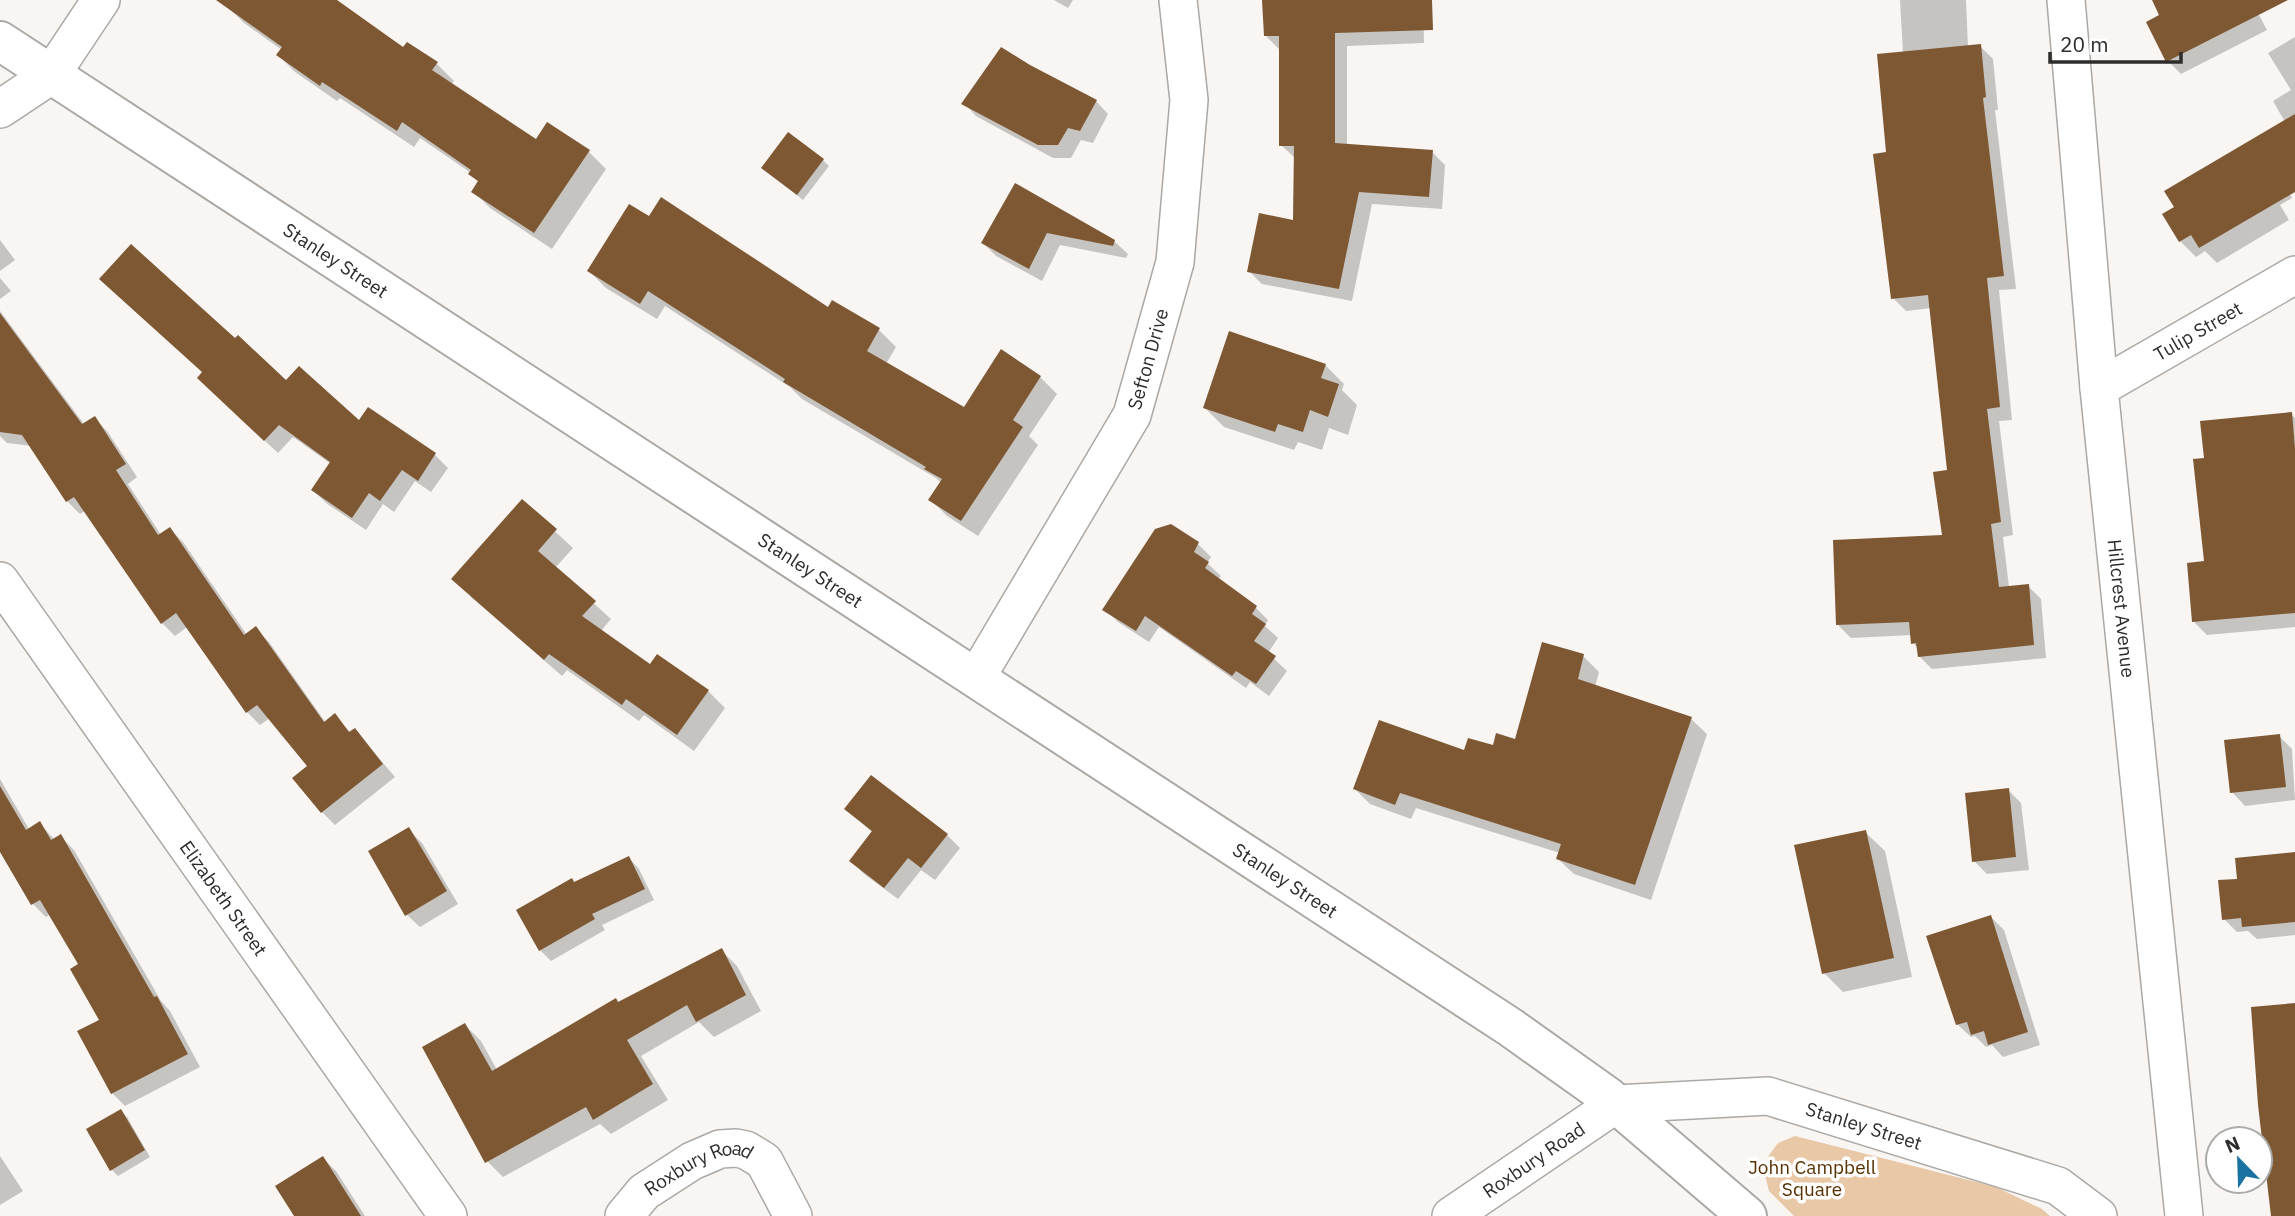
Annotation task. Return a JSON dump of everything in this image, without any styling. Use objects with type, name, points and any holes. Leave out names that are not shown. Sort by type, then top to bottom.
[{"type":"main road","name":"Stanley Street","points":[[0,41],[1510,1027],[1616,1104],[1747,1216]]},
{"type":"street","points":[[0,109],[51,75],[101,0]]},
{"type":"street","name":"Sefton Drive","points":[[975,678],[1132,415],[1175,262],[1189,100],[1178,0]]},
{"type":"street","name":"Hillcrest Avenue","points":[[2066,0],[2099,388],[2184,1216]]},
{"type":"street","name":"Tulip Street","points":[[2099,388],[2295,275]]},
{"type":"street","name":"Elizabeth Street","points":[[0,581],[448,1216]]},
{"type":"street","name":"Stanley Street","points":[[1616,1104],[1768,1096],[2058,1186],[2098,1216]]},
{"type":"street","name":"Roxbury Road","points":[[1451,1216],[1616,1104]]},
{"type":"street","name":"Roxbury Road","points":[[625,1216],[644,1192],[692,1161],[720,1149],[736,1148],[746,1150],[764,1161],[793,1216]]},
{"type":"green space","name":"John Campbell Square","points":[[1795,1136],[1996,1187],[2042,1209],[2050,1216],[1794,1216],[1769,1191],[1765,1175],[1767,1158],[1778,1143]]},
{"type":"building","points":[[216,0],[337,0],[403,47],[407,42],[438,62],[432,70],[536,139],[547,122],[590,150],[534,233],[471,192],[478,181],[468,174],[471,170],[402,122],[397,131],[322,82],[320,86],[276,55],[282,47]]},
{"type":"building","points":[[1262,0],[1432,0],[1433,30],[1335,33],[1335,143],[1433,150],[1429,197],[1359,192],[1339,289],[1247,272],[1259,213],[1293,220],[1294,146],[1279,146],[1279,36],[1264,36]]},
{"type":"building","points":[[2152,0],[2288,0],[2166,62],[2146,22],[2159,15]]},
{"type":"building","points":[[1981,44],[1986,97],[1983,98],[2004,276],[1987,278],[2000,407],[1987,409],[2001,522],[1991,524],[1999,587],[2029,584],[2034,645],[1918,657],[1916,643],[1911,644],[1909,622],[1836,625],[1833,540],[1942,535],[1933,472],[1947,470],[1928,295],[1891,299],[1873,154],[1886,152],[1877,54]]},
{"type":"building","points":[[1001,47],[1097,100],[1080,131],[1068,128],[1058,145],[1038,145],[961,104]]},
{"type":"building","points":[[2295,114],[2295,192],[2199,248],[2191,235],[2179,242],[2162,214],[2174,207],[2164,191]]},
{"type":"building","points":[[788,132],[824,159],[797,195],[761,168]]},
{"type":"building","points":[[1015,183],[1115,240],[1113,246],[1047,233],[1029,269],[981,243]]},
{"type":"building","points":[[661,197],[828,307],[832,300],[880,328],[867,351],[964,407],[1001,349],[1041,376],[1013,420],[1023,427],[961,521],[928,500],[942,479],[924,469],[926,467],[783,382],[785,379],[648,291],[640,304],[587,271],[629,204],[649,216]]},
{"type":"building","points":[[131,244],[235,338],[238,335],[286,380],[299,366],[359,420],[368,407],[436,453],[418,481],[402,470],[380,501],[369,493],[352,518],[311,490],[330,462],[279,425],[264,441],[197,378],[202,372],[99,279]]},
{"type":"building","points":[[0,313],[82,424],[95,416],[126,464],[116,470],[158,535],[170,527],[244,635],[256,626],[324,722],[335,713],[349,732],[355,728],[383,764],[321,813],[292,778],[307,766],[257,705],[246,713],[176,613],[161,624],[74,497],[66,502],[22,435],[0,432]]},
{"type":"building","points":[[1229,331],[1326,364],[1321,378],[1339,384],[1328,417],[1310,410],[1303,432],[1278,424],[1275,432],[1203,408]]},
{"type":"building","points":[[2292,412],[2295,449],[2295,613],[2192,622],[2187,563],[2204,561],[2193,459],[2204,458],[2200,421]]},
{"type":"building","points":[[522,499],[557,529],[538,551],[596,601],[582,616],[650,664],[657,654],[709,690],[677,735],[626,699],[622,705],[549,654],[544,660],[451,579]]},
{"type":"building","points":[[1171,524],[1199,542],[1194,552],[1209,562],[1205,568],[1257,606],[1252,614],[1266,624],[1254,641],[1276,656],[1256,684],[1236,671],[1232,676],[1145,616],[1136,631],[1102,610],[1155,529]]},
{"type":"building","points":[[1542,642],[1584,654],[1578,679],[1692,717],[1635,885],[1556,859],[1561,844],[1400,793],[1395,805],[1353,789],[1379,720],[1464,750],[1468,738],[1493,745],[1496,733],[1515,739]]},
{"type":"building","points":[[2280,734],[2286,787],[2230,793],[2224,740]]},
{"type":"building","points":[[871,775],[948,834],[921,868],[908,858],[884,888],[849,861],[872,831],[844,809]]},
{"type":"building","points":[[0,786],[26,830],[40,821],[51,840],[61,834],[154,997],[157,996],[188,1054],[111,1094],[77,1031],[99,1020],[70,969],[78,964],[40,900],[31,905],[0,852]]},
{"type":"building","points":[[2009,788],[2016,857],[1972,862],[1965,793]]},
{"type":"building","points":[[409,827],[447,891],[405,916],[368,851]]},
{"type":"building","points":[[1866,830],[1894,958],[1822,974],[1794,845]]},
{"type":"building","points":[[2295,852],[2295,922],[2242,927],[2241,918],[2222,920],[2218,880],[2237,879],[2235,858]]},
{"type":"building","points":[[629,856],[645,889],[592,914],[595,919],[539,951],[516,910],[572,878],[574,882]]},
{"type":"building","points":[[1991,915],[2028,1032],[1988,1045],[1984,1031],[1971,1035],[1967,1022],[1956,1025],[1926,936]]},
{"type":"building","points":[[722,948],[746,995],[696,1022],[687,1005],[627,1040],[653,1084],[593,1120],[586,1107],[485,1163],[422,1047],[465,1023],[492,1071],[616,998],[618,1002]]},
{"type":"building","points":[[2295,1003],[2295,1216],[2271,1216],[2269,1195],[2274,1195],[2274,1125],[2260,1125],[2251,1007]]},
{"type":"building","points":[[121,1109],[145,1150],[110,1171],[86,1129]]},
{"type":"building","points":[[323,1156],[361,1216],[294,1216],[275,1186]]}]
